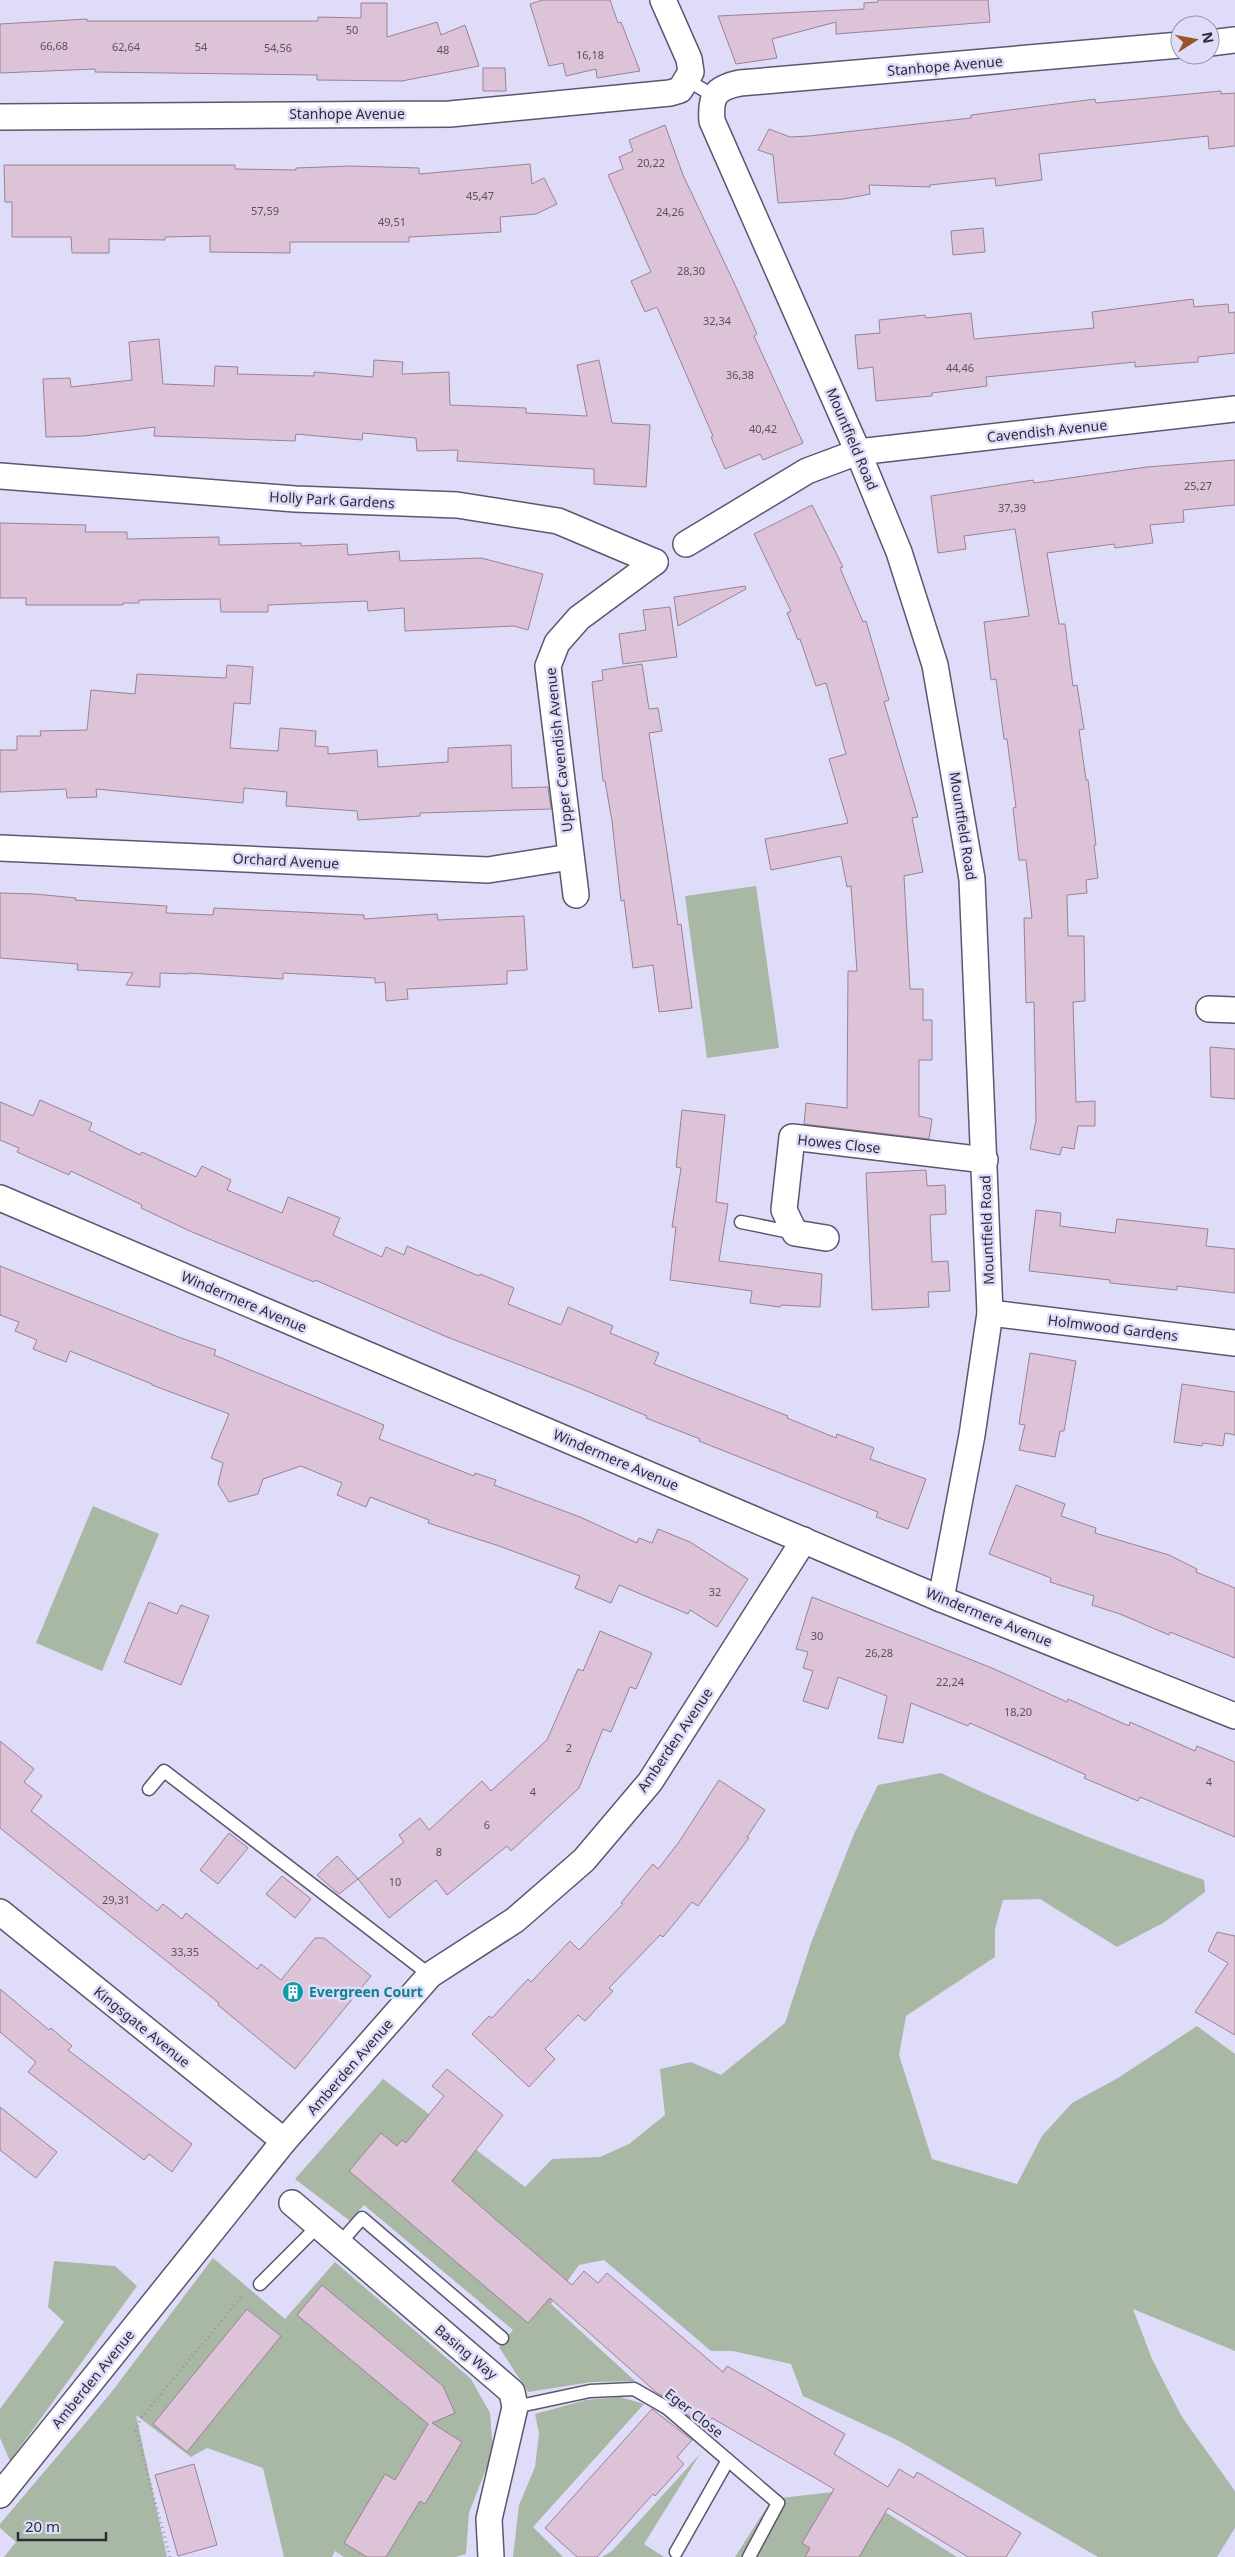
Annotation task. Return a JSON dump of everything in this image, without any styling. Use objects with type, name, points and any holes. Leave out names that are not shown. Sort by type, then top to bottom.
[{"type":"street","points":[[662,0],[689,59],[691,72],[687,80]]},
{"type":"street","points":[[1220,41],[1235,40]]},
{"type":"street","name":"Stanhope Avenue","points":[[714,96],[723,87],[740,83],[1170,46]]},
{"type":"street","name":"Stanhope Avenue","points":[[0,117],[450,114],[670,93],[680,90],[687,80]]},
{"type":"street","name":"Mountfield Road","points":[[714,96],[711,107],[712,121],[858,452],[899,552],[935,665],[958,788],[972,879],[990,1313],[972,1435],[941,1598]]},
{"type":"street","name":"Cavendish Avenue","points":[[858,452],[1235,410]]},
{"type":"street","points":[[686,544],[807,471],[858,452]]},
{"type":"street","name":"Holly Park Gardens","points":[[0,476],[295,499],[457,505],[558,520],[655,562]]},
{"type":"street","name":"Upper Cavendish Avenue","points":[[576,895],[548,666],[557,643],[579,618],[655,562]]},
{"type":"street","name":"Orchard Avenue","points":[[0,848],[488,870],[570,857]]},
{"type":"street","points":[[1209,1008],[1235,1010]]},
{"type":"street","name":"Howes Close","points":[[795,1233],[784,1210],[792,1137],[985,1160]]},
{"type":"street","name":"Windermere Avenue","points":[[0,1198],[941,1598],[1235,1716]]},
{"type":"street","points":[[795,1233],[826,1238]]},
{"type":"street","name":"Holmwood Gardens","points":[[990,1313],[1235,1343]]},
{"type":"street","name":"Amberden Avenue","points":[[3,2484],[284,2141],[430,1975],[515,1920],[584,1860],[650,1782],[804,1540]]},
{"type":"street","name":"Kingsgate Avenue","points":[[0,1912],[284,2141]]},
{"type":"street","name":"Basing Way","points":[[292,2203],[512,2392],[515,2407]]},
{"type":"street","points":[[489,2556],[489,2519],[515,2407]]},
{"type":"lane","points":[[687,80],[714,96]]},
{"type":"lane","points":[[741,1222],[795,1233]]},
{"type":"lane","points":[[149,1789],[164,1771],[430,1975]]},
{"type":"lane","points":[[339,2244],[362,2218],[502,2338]]},
{"type":"lane","points":[[260,2284],[318,2226]]},
{"type":"lane","name":"Eger Close","points":[[515,2407],[590,2391],[634,2389],[667,2408],[778,2503],[749,2557]]},
{"type":"lane","points":[[676,2552],[728,2460]]},
{"type":"path","points":[[170,2557],[136,2431],[141,2418],[245,2292],[260,2284]]},
{"type":"green space","points":[[756,886],[779,1048],[707,1058],[685,896]]},
{"type":"green space","points":[[93,1506],[159,1534],[102,1671],[36,1643]]},
{"type":"green space","points":[[941,1773],[1005,1803],[1071,1830],[1204,1880],[1205,1892],[1163,1923],[1117,1947],[1040,1899],[1003,1900],[995,1929],[995,1957],[906,2016],[899,2055],[932,2159],[1017,2184],[1042,2136],[1072,2103],[1118,2078],[1197,2026],[1235,2054],[1235,2351],[1133,2309],[1152,2359],[1182,2417],[1235,2491],[1235,2528],[1217,2557],[1098,2557],[899,2441],[803,2396],[791,2364],[733,2351],[711,2351],[604,2260],[579,2265],[551,2304],[635,2381],[592,2382],[528,2392],[499,2347],[513,2330],[364,2205],[350,2221],[295,2179],[383,2079],[525,2187],[552,2159],[600,2157],[629,2144],[665,2115],[660,2069],[691,2062],[721,2075],[785,2023],[811,1943],[854,1834],[878,1785]]},
{"type":"green space","points":[[213,2258],[285,2319],[335,2262],[471,2379],[490,2413],[493,2451],[469,2513],[466,2554],[455,2557],[344,2557],[335,2551],[332,2557],[284,2557],[263,2468],[207,2448],[191,2457],[136,2415],[167,2557],[4,2557],[16,2542],[0,2528],[0,2524],[110,2394]]},
{"type":"green space","points":[[54,2261],[115,2266],[137,2286],[10,2461],[0,2438],[0,2409],[64,2322],[48,2307]]},
{"type":"green space","points":[[620,2397],[644,2404],[533,2527],[563,2557],[513,2557],[519,2505],[535,2467],[539,2434],[535,2414],[586,2400]]},
{"type":"green space","points":[[700,2454],[644,2544],[664,2557],[602,2557],[612,2551]]},
{"type":"green space","points":[[850,2490],[957,2557],[735,2557],[772,2499]]},
{"type":"building","points":[[543,0],[610,0],[618,23],[621,22],[640,71],[597,78],[596,69],[566,76],[563,63],[549,66],[530,4]]},
{"type":"building","points":[[878,0],[988,0],[990,22],[836,34],[836,22],[772,39],[777,58],[736,64],[718,16],[864,9],[864,3],[878,2]]},
{"type":"building","points":[[361,3],[387,3],[387,37],[437,22],[441,35],[465,25],[479,66],[402,81],[317,80],[317,75],[95,72],[95,69],[0,73],[0,24],[87,19],[87,21],[318,21],[318,17],[361,18]]},
{"type":"building","points":[[483,68],[505,68],[506,91],[483,91]]},
{"type":"building","points":[[1221,91],[1221,94],[1235,93],[1235,146],[1209,149],[1208,136],[1039,154],[1042,180],[996,186],[995,178],[930,185],[930,187],[869,185],[870,194],[844,199],[778,203],[773,155],[758,150],[769,129],[790,137],[809,136],[971,118],[971,115],[1095,99],[1096,103]]},
{"type":"building","points":[[665,125],[683,175],[736,287],[757,334],[754,336],[803,443],[763,460],[760,454],[725,469],[711,437],[713,436],[657,307],[645,312],[631,281],[651,272],[608,175],[623,169],[619,157],[633,151],[629,140]]},
{"type":"building","points":[[530,164],[532,184],[544,178],[557,204],[536,214],[500,217],[501,232],[409,237],[409,242],[290,242],[290,253],[210,252],[210,236],[165,237],[165,240],[109,239],[109,253],[72,253],[71,237],[12,237],[12,202],[5,202],[4,165],[235,165],[235,169],[296,170],[296,168],[351,166],[419,168],[419,174]]},
{"type":"building","points":[[983,228],[985,252],[953,255],[951,231]]},
{"type":"building","points":[[1193,299],[1194,307],[1228,304],[1229,313],[1235,312],[1235,353],[1198,357],[1198,362],[1135,367],[1135,362],[986,377],[987,386],[932,393],[932,396],[876,401],[873,367],[858,369],[855,335],[880,333],[879,320],[925,315],[926,318],[971,313],[974,339],[1094,328],[1092,312]]},
{"type":"building","points":[[159,339],[163,384],[214,386],[215,366],[238,367],[237,374],[314,376],[314,372],[373,377],[374,360],[403,362],[402,374],[449,372],[450,405],[526,408],[526,413],[587,416],[577,365],[599,360],[612,423],[650,425],[646,487],[594,484],[594,469],[457,461],[458,450],[417,451],[416,438],[363,433],[362,440],[296,434],[295,441],[154,436],[155,427],[84,436],[46,437],[43,379],[70,378],[71,387],[132,380],[129,342]]},
{"type":"building","points":[[1235,460],[1235,505],[1183,510],[1184,522],[1150,525],[1153,543],[1115,548],[1114,544],[1047,553],[1059,624],[1065,624],[1073,686],[1077,685],[1084,729],[1079,730],[1086,780],[1088,780],[1096,845],[1094,845],[1098,878],[1086,880],[1087,893],[1067,895],[1068,936],[1084,936],[1085,1001],[1073,1002],[1076,1102],[1095,1101],[1095,1126],[1078,1126],[1074,1149],[1062,1147],[1060,1155],[1030,1149],[1036,1121],[1034,1002],[1026,1003],[1024,918],[1032,918],[1026,860],[1019,860],[1013,808],[1016,807],[1007,739],[1004,739],[996,679],[991,680],[984,622],[1029,616],[1015,529],[964,536],[966,549],[938,553],[931,496],[1033,480],[1034,483],[1147,467]]},
{"type":"building","points":[[812,505],[843,567],[840,568],[863,622],[866,621],[889,700],[884,702],[918,817],[912,818],[923,872],[904,876],[910,989],[923,989],[923,1020],[932,1020],[932,1060],[919,1060],[919,1116],[932,1119],[929,1139],[804,1124],[806,1103],[847,1108],[848,971],[857,971],[851,886],[847,887],[841,856],[771,870],[765,839],[848,823],[829,759],[846,754],[826,683],[816,686],[800,639],[798,640],[787,613],[791,611],[754,534]]},
{"type":"building","points":[[0,523],[86,525],[85,532],[127,532],[127,539],[219,537],[219,545],[301,543],[301,546],[347,544],[348,555],[399,551],[400,561],[481,558],[543,574],[528,630],[514,626],[405,631],[404,608],[368,611],[367,601],[268,605],[268,612],[221,612],[220,599],[139,600],[139,603],[123,603],[123,605],[26,605],[26,598],[0,598]]},
{"type":"building","points":[[745,586],[746,589],[678,626],[674,597]]},
{"type":"building","points":[[670,607],[677,657],[623,664],[619,634],[646,630],[643,610]]},
{"type":"building","points":[[642,664],[649,709],[658,708],[662,731],[649,733],[678,925],[681,924],[692,1008],[659,1012],[653,965],[633,968],[624,900],[621,901],[612,821],[605,781],[603,781],[592,682],[603,680],[602,670]]},
{"type":"building","points":[[227,665],[253,667],[250,704],[234,703],[230,748],[278,751],[280,728],[316,731],[315,746],[328,747],[328,754],[377,750],[378,767],[448,762],[448,748],[511,745],[512,788],[548,787],[551,809],[420,813],[420,816],[358,820],[357,811],[286,806],[287,792],[244,788],[243,803],[96,789],[97,797],[67,798],[66,789],[0,792],[0,750],[17,750],[17,736],[41,736],[40,731],[87,730],[91,690],[135,694],[137,674],[226,678]]},
{"type":"building","points":[[0,893],[35,894],[76,898],[75,900],[167,906],[166,913],[213,915],[214,908],[364,915],[364,919],[437,914],[438,920],[524,916],[527,970],[507,971],[507,984],[407,989],[408,999],[386,1001],[385,982],[375,983],[375,978],[283,973],[283,979],[160,973],[160,987],[126,985],[133,973],[77,970],[78,964],[0,958]]},
{"type":"building","points":[[1210,1047],[1235,1049],[1235,1099],[1211,1097]]},
{"type":"building","points":[[40,1100],[92,1123],[89,1130],[140,1155],[142,1152],[196,1177],[202,1166],[231,1180],[227,1190],[282,1213],[288,1197],[340,1218],[333,1235],[382,1257],[386,1247],[404,1255],[407,1246],[479,1276],[480,1274],[514,1288],[508,1304],[561,1325],[568,1307],[613,1326],[610,1333],[659,1353],[654,1364],[788,1416],[787,1418],[836,1438],[837,1434],[874,1448],[870,1459],[926,1479],[908,1529],[876,1517],[878,1512],[699,1441],[700,1439],[646,1418],[647,1416],[447,1337],[315,1280],[314,1282],[192,1232],[141,1208],[142,1205],[71,1171],[69,1175],[17,1152],[19,1148],[0,1140],[0,1102],[33,1116]]},
{"type":"building","points":[[682,1110],[725,1115],[716,1202],[728,1204],[719,1261],[822,1274],[820,1307],[781,1305],[780,1307],[750,1303],[752,1291],[670,1280],[676,1227],[672,1227],[681,1168],[676,1167]]},
{"type":"building","points":[[926,1170],[927,1186],[945,1185],[946,1214],[930,1215],[932,1262],[948,1261],[950,1291],[928,1292],[929,1307],[872,1310],[866,1173]]},
{"type":"building","points":[[1036,1210],[1061,1213],[1060,1226],[1115,1233],[1117,1219],[1208,1229],[1206,1246],[1235,1249],[1235,1293],[1177,1286],[1177,1290],[1110,1283],[1110,1280],[1029,1271]]},
{"type":"building","points":[[0,1266],[181,1338],[216,1350],[214,1355],[384,1425],[379,1439],[474,1476],[475,1473],[496,1480],[494,1485],[580,1517],[637,1543],[639,1538],[652,1543],[658,1529],[690,1542],[748,1579],[717,1627],[690,1610],[688,1614],[619,1585],[611,1603],[575,1588],[580,1576],[499,1546],[428,1523],[429,1520],[370,1497],[366,1507],[337,1495],[342,1483],[301,1466],[263,1479],[258,1494],[229,1502],[218,1484],[223,1463],[211,1458],[229,1414],[70,1351],[66,1362],[33,1349],[37,1340],[15,1331],[19,1322],[0,1315]]},
{"type":"building","points":[[1030,1353],[1076,1361],[1064,1431],[1060,1431],[1055,1457],[1019,1450],[1025,1425],[1019,1424]]},
{"type":"building","points":[[1182,1384],[1235,1392],[1235,1435],[1225,1433],[1223,1446],[1203,1443],[1202,1446],[1174,1442]]},
{"type":"building","points":[[1016,1485],[1065,1504],[1061,1516],[1096,1528],[1095,1533],[1169,1555],[1197,1569],[1196,1572],[1235,1588],[1235,1658],[1170,1632],[1169,1635],[1120,1614],[1092,1605],[1094,1596],[1050,1582],[1051,1578],[989,1554]]},
{"type":"building","points":[[812,1597],[992,1668],[1067,1702],[1068,1699],[1129,1726],[1130,1722],[1195,1751],[1197,1746],[1235,1762],[1235,1837],[1140,1797],[1138,1801],[1084,1778],[1086,1775],[970,1723],[968,1726],[911,1703],[903,1743],[878,1738],[887,1696],[838,1677],[828,1709],[803,1701],[813,1671],[803,1668],[808,1652],[796,1649]]},
{"type":"building","points":[[149,1602],[177,1614],[181,1605],[209,1616],[181,1685],[124,1662]]},
{"type":"building","points":[[600,1631],[652,1653],[636,1689],[630,1687],[611,1732],[603,1729],[579,1788],[511,1851],[507,1846],[447,1895],[436,1880],[389,1918],[358,1879],[404,1842],[399,1835],[420,1818],[429,1830],[482,1781],[491,1791],[547,1740],[578,1669],[583,1671]]},
{"type":"building","points":[[0,1741],[34,1769],[24,1782],[42,1796],[31,1811],[157,1911],[163,1904],[182,1919],[186,1913],[257,1969],[261,1964],[281,1980],[315,1938],[324,1938],[371,1976],[295,2069],[218,2005],[219,2003],[0,1828]]},
{"type":"building","points":[[719,1780],[765,1810],[747,1837],[749,1838],[698,1906],[692,1902],[663,1937],[660,1935],[609,1988],[613,1991],[585,2021],[578,2015],[545,2049],[555,2059],[529,2087],[472,2034],[489,2016],[492,2018],[528,1979],[531,1982],[570,1941],[579,1950],[623,1904],[621,1903],[653,1864],[658,1869],[679,1842]]},
{"type":"building","points":[[229,1833],[248,1848],[218,1884],[200,1870]]},
{"type":"building","points":[[337,1856],[358,1879],[339,1894],[317,1875]]},
{"type":"building","points":[[282,1876],[311,1899],[295,1918],[266,1894]]},
{"type":"building","points":[[1217,1932],[1235,1936],[1235,2035],[1195,2012],[1228,1963],[1208,1951]]},
{"type":"building","points":[[0,1989],[49,2030],[51,2028],[72,2046],[68,2050],[192,2144],[172,2172],[149,2154],[144,2160],[28,2072],[36,2062],[0,2032]]},
{"type":"building","points":[[447,2069],[503,2115],[452,2181],[494,2218],[572,2285],[584,2271],[598,2283],[607,2273],[723,2372],[727,2366],[845,2434],[834,2454],[888,2487],[899,2469],[914,2478],[917,2472],[1021,2533],[1006,2557],[968,2557],[888,2508],[859,2557],[805,2557],[810,2548],[802,2543],[834,2489],[712,2418],[703,2428],[672,2402],[656,2392],[550,2298],[528,2323],[349,2171],[381,2133],[397,2146],[402,2140],[406,2143],[444,2096],[432,2086]]},
{"type":"building","points":[[0,2107],[57,2152],[36,2178],[0,2150]]},
{"type":"building","points":[[322,2285],[443,2386],[455,2413],[432,2423],[462,2442],[425,2504],[420,2501],[386,2557],[367,2557],[344,2543],[385,2474],[395,2480],[428,2424],[297,2315]]},
{"type":"building","points":[[247,2309],[281,2336],[187,2452],[153,2424]]},
{"type":"building","points":[[652,2409],[692,2440],[677,2457],[684,2464],[655,2496],[653,2494],[597,2557],[577,2557],[545,2528]]},
{"type":"building","points":[[194,2464],[217,2545],[178,2556],[155,2475]]},
{"type":"place","name":"Evergreen Court","points":[[293,1992]]}]
